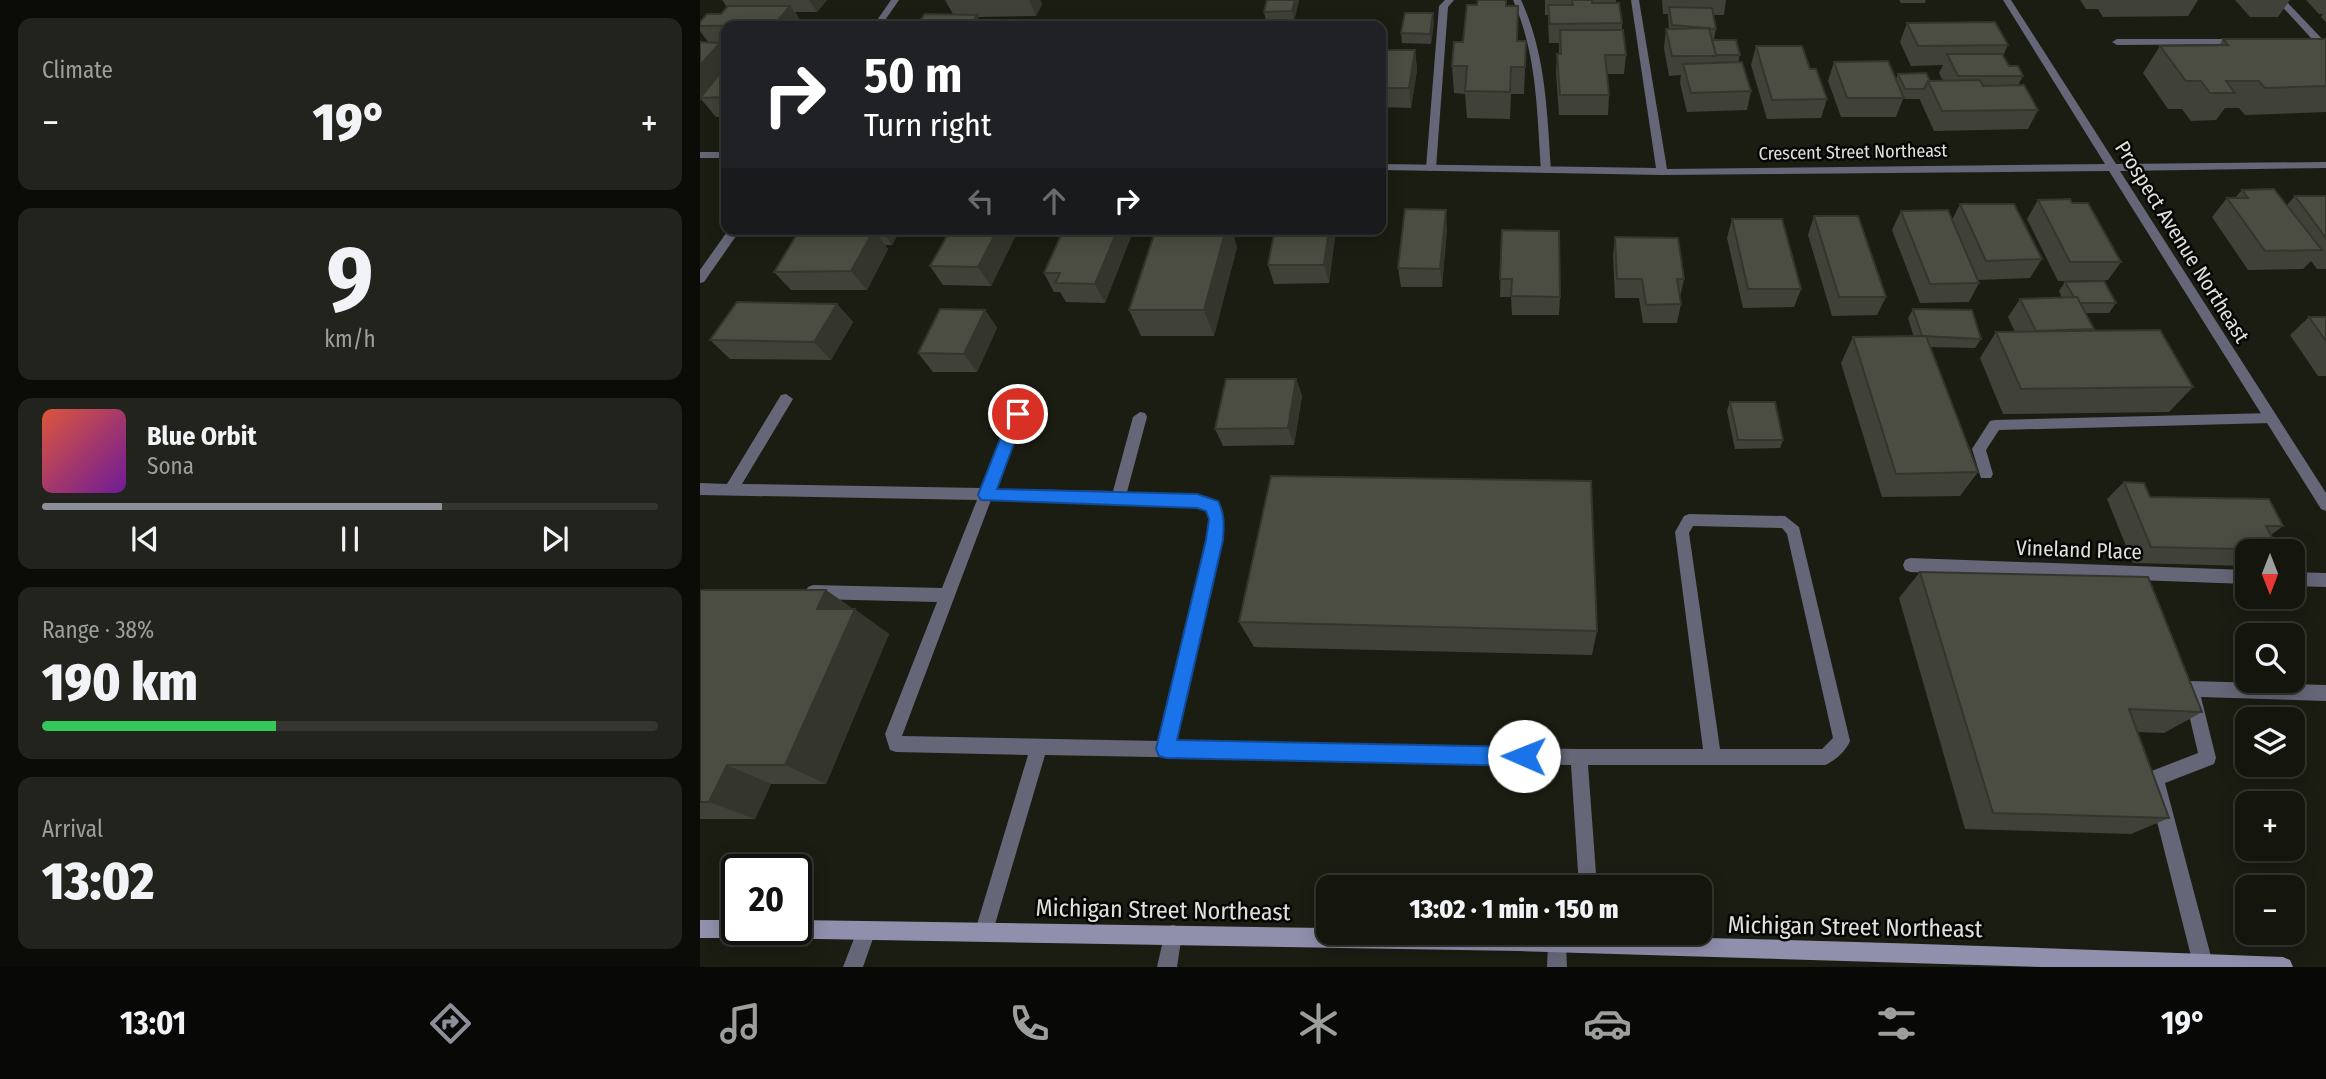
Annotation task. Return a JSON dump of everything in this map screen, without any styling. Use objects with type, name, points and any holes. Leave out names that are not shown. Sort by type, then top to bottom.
[{"type":"main road","points":[[700,929],[721,929]]},
{"type":"main road","name":"Michigan Street Northeast","points":[[812,930],[1316,938]]},
{"type":"main road","name":"Michigan Street Northeast","points":[[1700,945],[1989,961],[2283,967]]},
{"type":"street","points":[[880,21],[895,0]]},
{"type":"street","points":[[1431,168],[1444,6],[1450,0]]},
{"type":"street","points":[[1517,0],[1526,17],[1538,70],[1546,170]]},
{"type":"street","points":[[1635,0],[1662,172]]},
{"type":"street","name":"Prospect Avenue Northeast","points":[[2007,0],[2326,505]]},
{"type":"street","points":[[2280,0],[2322,46]]},
{"type":"street","points":[[2117,42],[2252,42]]},
{"type":"street","points":[[2305,42],[2322,46]]},
{"type":"street","points":[[700,155],[721,155]]},
{"type":"street","name":"Crescent Street Northeast","points":[[1386,167],[1662,172],[2326,164]]},
{"type":"street","points":[[700,279],[731,235]]},
{"type":"street","points":[[731,489],[786,399]]},
{"type":"street","points":[[1018,414],[893,734],[896,744],[1579,757],[1713,757],[1825,757],[1842,741],[1794,531],[1785,522],[1689,520],[1682,532],[1713,757]]},
{"type":"street","points":[[1118,497],[1140,417]]},
{"type":"street","points":[[1986,474],[1979,449],[1995,425],[2271,418]]},
{"type":"street","points":[[700,489],[1118,497],[1197,501],[1212,506],[1217,519],[1214,540],[1166,749]]},
{"type":"street","name":"Vineland Place","points":[[1910,565],[2235,577]]},
{"type":"street","points":[[2305,579],[2326,580]]},
{"type":"street","points":[[796,592],[948,595]]},
{"type":"street","points":[[2203,964],[2155,778],[2208,758],[2191,689],[2326,694]]},
{"type":"street","points":[[985,931],[1038,746]]},
{"type":"street","points":[[1579,757],[1587,875]]},
{"type":"street","points":[[853,967],[867,930]]},
{"type":"street","points":[[1167,967],[1173,934]]},
{"type":"street","points":[[1557,967],[1558,945]]},
{"type":"building","points":[[1267,0],[1295,0],[1292,11],[1264,12]]},
{"type":"building","points":[[1478,0],[1506,0],[1506,6],[1518,6],[1517,41],[1526,41],[1525,67],[1511,67],[1510,92],[1465,91],[1467,66],[1452,66],[1454,42],[1463,42],[1467,5],[1477,5]]},
{"type":"building","points":[[1572,0],[1619,3],[1622,23],[1550,24],[1548,5],[1573,5]]},
{"type":"building","points":[[728,6],[790,6],[777,21],[721,21],[721,26],[700,26],[707,14],[721,14]]},
{"type":"building","points":[[1669,7],[1712,8],[1716,29],[1672,25]]},
{"type":"building","points":[[1405,13],[1433,13],[1430,34],[1401,33]]},
{"type":"building","points":[[925,14],[977,15],[973,21],[919,21]]},
{"type":"building","points":[[1995,22],[2008,45],[1918,46],[1907,23]]},
{"type":"building","points":[[1709,28],[1716,56],[1672,56],[1666,29]]},
{"type":"building","points":[[1560,30],[1623,30],[1626,55],[1605,55],[1609,95],[1560,95],[1557,54],[1561,54]]},
{"type":"building","points":[[2223,39],[2326,39],[2326,86],[2265,88],[2259,81],[2226,81],[2235,93],[2210,93],[2201,81],[2186,81],[2160,46],[2228,45]]},
{"type":"building","points":[[1712,40],[1736,40],[1740,55],[1716,55]]},
{"type":"building","points":[[700,42],[720,43],[700,65]]},
{"type":"building","points":[[1756,46],[1802,46],[1810,69],[1816,69],[1827,99],[1772,100]]},
{"type":"building","points":[[1386,50],[1415,50],[1409,88],[1386,88]]},
{"type":"building","points":[[1947,54],[2002,54],[2009,66],[2018,66],[2023,76],[1958,76]]},
{"type":"building","points":[[1888,61],[1904,98],[1847,98],[1834,62]]},
{"type":"building","points":[[1742,62],[1751,91],[1691,93],[1683,64]]},
{"type":"building","points":[[721,72],[721,97],[700,98]]},
{"type":"building","points":[[1926,73],[1930,81],[1924,89],[1905,89],[1898,74]]},
{"type":"building","points":[[1980,80],[1983,86],[2024,85],[2038,110],[1942,111],[1928,81]]},
{"type":"building","points":[[2274,189],[2322,250],[2265,251],[2227,198],[2248,198],[2242,190]]},
{"type":"building","points":[[2295,196],[2326,196],[2326,238]]},
{"type":"building","points":[[2070,199],[2072,203],[2088,203],[2121,262],[2070,262],[2038,200]]},
{"type":"building","points":[[1960,204],[2014,204],[2042,259],[1986,261]]},
{"type":"building","points":[[1405,209],[1446,210],[1440,269],[1398,268]]},
{"type":"building","points":[[1948,210],[1979,283],[1930,284],[1901,211]]},
{"type":"building","points":[[1814,216],[1858,216],[1886,297],[1839,297]]},
{"type":"building","points":[[1732,219],[1782,219],[1801,289],[1748,289]]},
{"type":"building","points":[[1502,230],[1559,231],[1560,297],[1511,296],[1512,279],[1500,279]]},
{"type":"building","points":[[797,235],[871,235],[851,271],[774,272]]},
{"type":"building","points":[[948,235],[995,235],[978,267],[930,266]]},
{"type":"building","points":[[1061,235],[1115,235],[1095,284],[1055,283],[1060,273],[1044,273]]},
{"type":"building","points":[[1154,235],[1224,235],[1204,310],[1129,310]]},
{"type":"building","points":[[1274,235],[1328,235],[1324,265],[1268,265]]},
{"type":"building","points":[[1615,237],[1678,238],[1684,279],[1677,279],[1681,304],[1646,305],[1642,279],[1617,279]]},
{"type":"building","points":[[2104,281],[2116,303],[2080,303],[2065,282]]},
{"type":"building","points":[[2077,297],[2094,329],[2036,331],[2020,299]]},
{"type":"building","points":[[737,302],[837,304],[814,342],[710,340]]},
{"type":"building","points":[[940,309],[985,310],[964,354],[918,353]]},
{"type":"building","points":[[1913,309],[1972,310],[1981,339],[1922,336]]},
{"type":"building","points":[[2309,317],[2326,317],[2326,341]]},
{"type":"building","points":[[2160,330],[2193,387],[2021,389],[1996,332]]},
{"type":"building","points":[[1926,336],[1978,472],[1896,474],[1853,337]]},
{"type":"building","points":[[1226,379],[1296,379],[1288,428],[1215,429]]},
{"type":"building","points":[[1730,402],[1775,402],[1783,440],[1738,440]]},
{"type":"building","points":[[1271,476],[1591,481],[1597,631],[1239,622]]},
{"type":"building","points":[[2124,482],[2144,483],[2150,497],[2269,499],[2283,526],[2266,526],[2273,539],[2235,539],[2235,549],[2151,547]]},
{"type":"building","points":[[1920,572],[2148,577],[2202,712],[2129,709],[2169,818],[1993,813]]},
{"type":"building","points":[[700,590],[826,590],[817,609],[855,609],[785,765],[727,765],[709,802],[700,802]]},
{"type":"route","points":[[1018,414],[986,495],[1118,497],[1197,501],[1212,506],[1217,519],[1214,540],[1166,749],[1524,756]]}]
